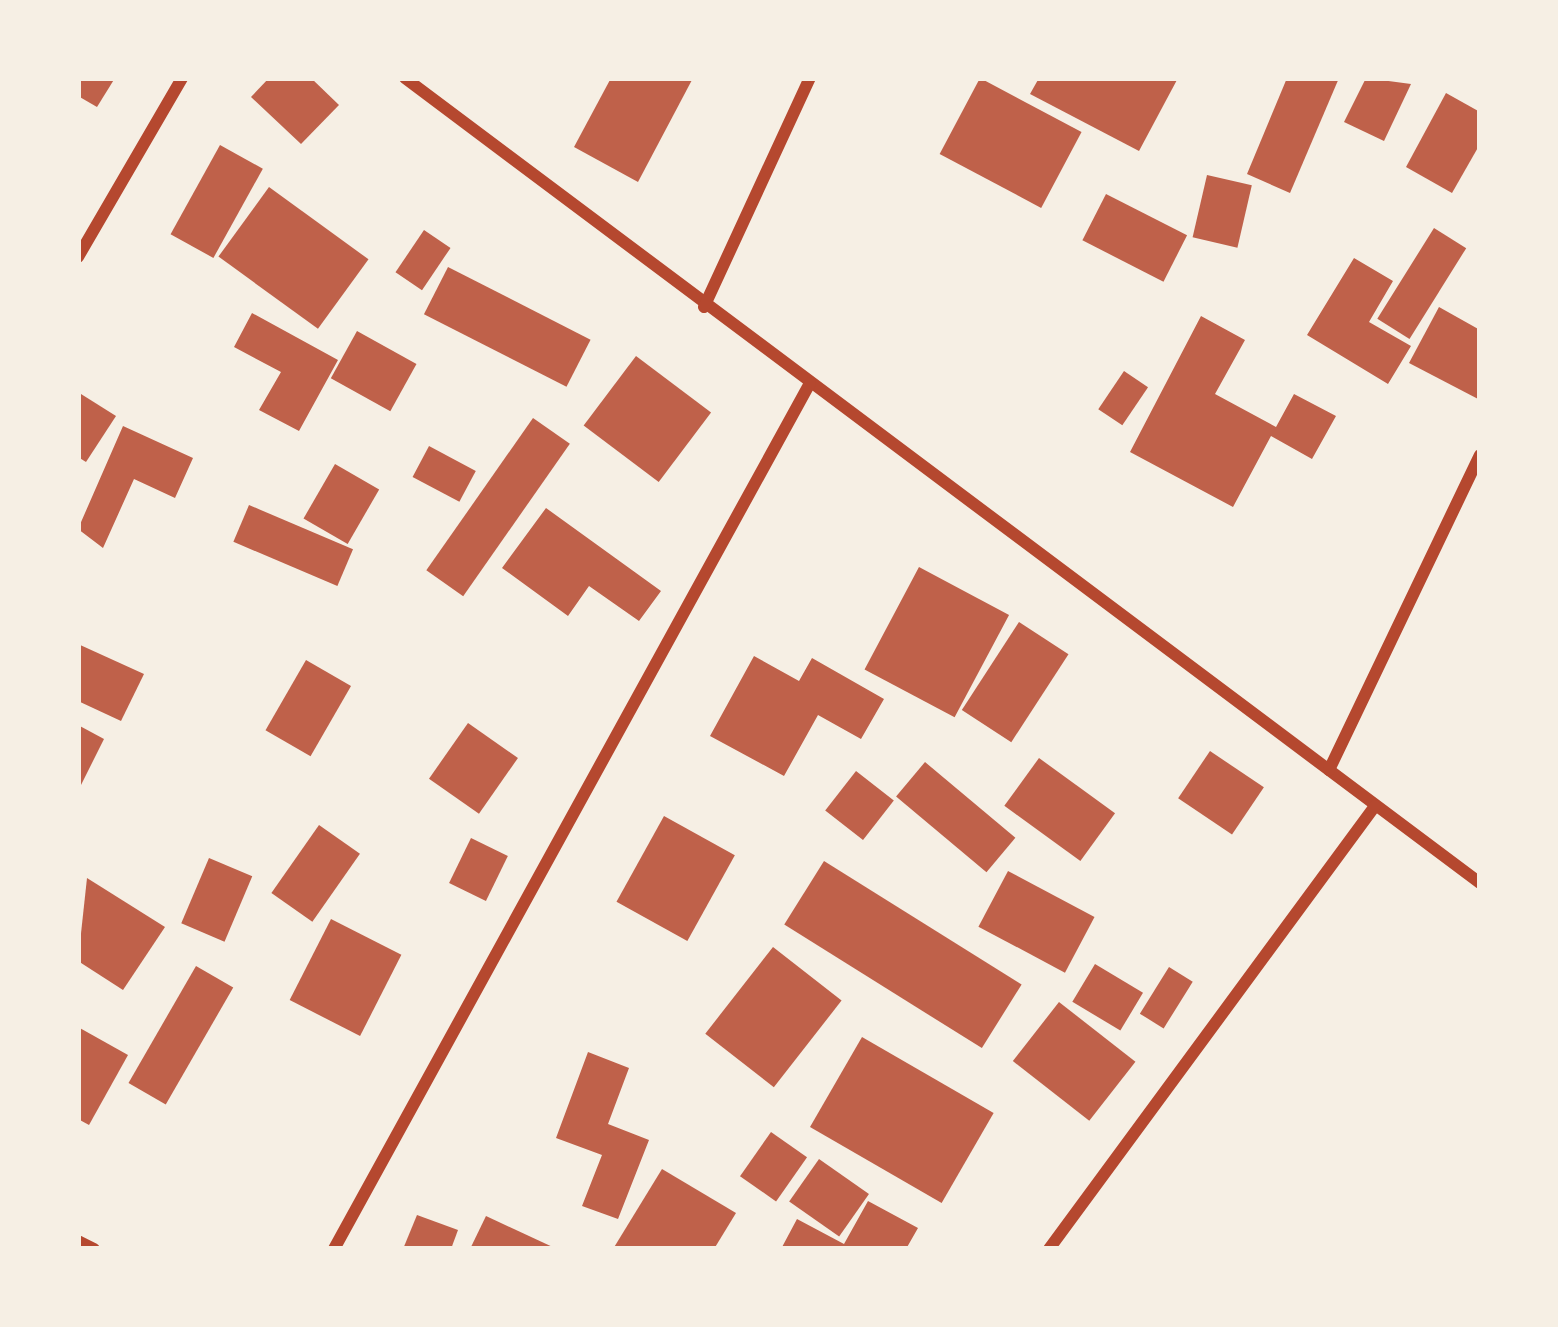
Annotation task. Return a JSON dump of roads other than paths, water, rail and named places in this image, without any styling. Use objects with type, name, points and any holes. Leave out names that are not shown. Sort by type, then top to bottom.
[{"type":"street","points":[[78,257],[182,78]]},
{"type":"street","points":[[405,78],[704,307],[1480,883]]},
{"type":"street","points":[[704,307],[810,78]]},
{"type":"street","points":[[334,1249],[810,383]]},
{"type":"street","points":[[1329,770],[1480,455]]},
{"type":"street","points":[[1049,1249],[1375,806]]},
{"type":"street","points":[[78,1241],[94,1249]]}]
